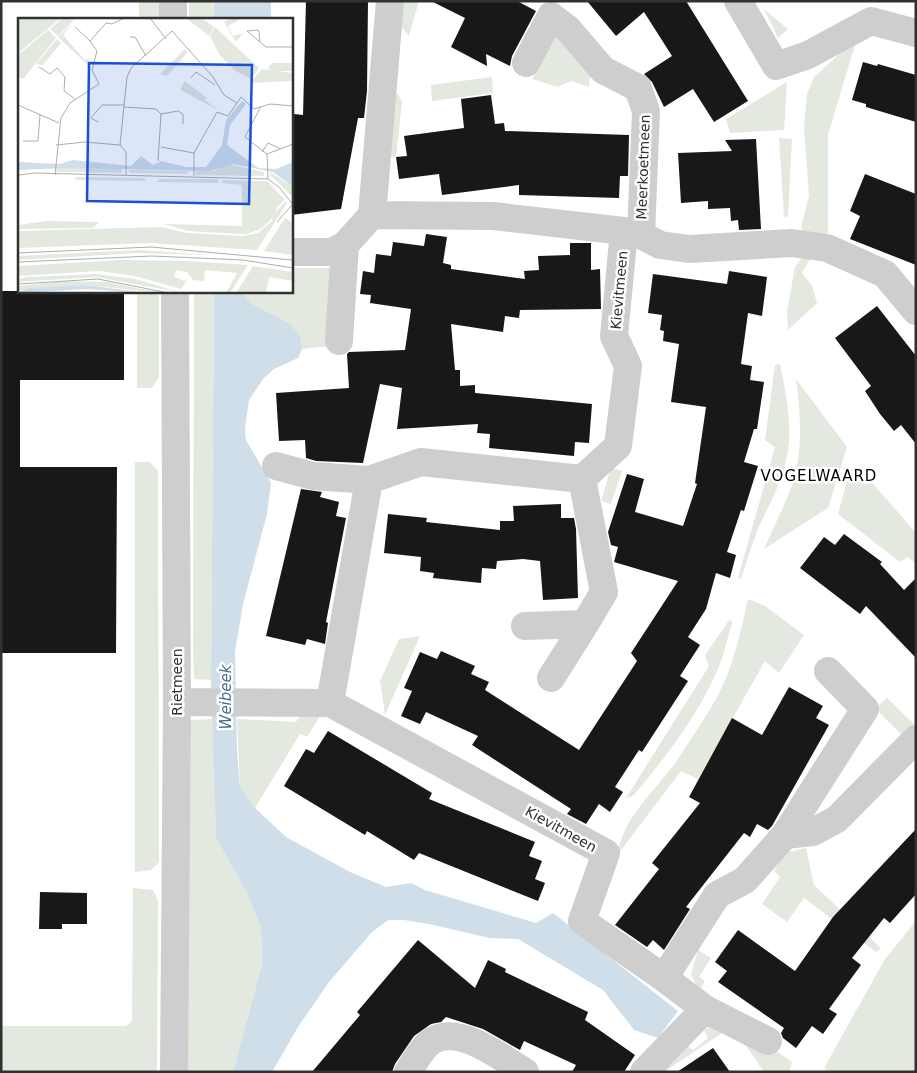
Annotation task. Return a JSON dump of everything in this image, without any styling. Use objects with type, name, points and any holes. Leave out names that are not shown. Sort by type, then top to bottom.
[{"type":"street","points":[[173,1],[173,18]]},
{"type":"street","points":[[292,252],[332,252],[345,245],[372,215],[390,1]]},
{"type":"street","points":[[738,1],[776,66],[808,55],[871,21],[916,33]]},
{"type":"street","name":"Meerkoetmeen","points":[[526,63],[551,16],[568,29],[603,70],[638,88],[646,111],[632,233]]},
{"type":"street","name":"Meerkoetmeen","points":[[372,215],[493,216],[632,233],[660,245],[689,249],[792,243],[828,248],[885,274],[916,311]]},
{"type":"street","name":"Kievitmeen","points":[[582,480],[618,446],[628,366],[614,336],[632,233]]},
{"type":"street","points":[[339,341],[345,245]]},
{"type":"street","name":"Rietmeen","points":[[174,1072],[190,702],[175,292]]},
{"type":"street","points":[[276,466],[313,476],[369,480],[420,462],[582,480],[604,592],[552,678]]},
{"type":"street","points":[[330,703],[369,480]]},
{"type":"street","points":[[525,626],[584,624]]},
{"type":"street","points":[[768,1041],[705,1009],[664,978],[717,895],[745,880],[785,834],[865,708],[828,671]]},
{"type":"street","name":"Kievitmeen","points":[[190,702],[330,703],[606,853],[582,921],[664,978]]},
{"type":"street","points":[[785,834],[813,832],[838,819],[916,739]]},
{"type":"street","points":[[644,1072],[705,1009]]},
{"type":"street","points":[[408,1072],[428,1044],[440,1036],[469,1038],[525,1072]]},
{"type":"shaded area","points":[[139,1],[161,1],[161,18],[139,18]]},
{"type":"shaded area","points":[[189,1],[213,1],[213,18],[189,18]]},
{"type":"shaded area","points":[[400,1],[419,1],[409,36],[396,20]]},
{"type":"shaded area","points":[[764,9],[788,29],[778,38]]},
{"type":"shaded area","points":[[559,31],[597,71],[590,78],[589,87],[571,81],[558,87],[532,79]]},
{"type":"shaded area","points":[[857,38],[828,135],[828,236],[805,233],[801,228],[809,196],[804,128],[807,94],[814,77]]},
{"type":"shaded area","points":[[492,77],[493,93],[432,101],[431,85]]},
{"type":"shaded area","points":[[787,82],[784,130],[730,133],[726,119]]},
{"type":"shaded area","points":[[393,94],[398,94],[402,102],[396,157],[389,158]]},
{"type":"shaded area","points":[[779,138],[792,139],[788,216],[784,217]]},
{"type":"shaded area","points":[[808,250],[812,256],[802,273],[812,286],[817,303],[788,330],[787,312],[795,267]]},
{"type":"shaded area","points":[[292,268],[339,268],[330,346],[302,349],[295,330],[282,320],[259,309],[241,292],[292,292]]},
{"type":"shaded area","points":[[137,292],[159,292],[159,377],[152,388],[137,388]]},
{"type":"shaded area","points":[[194,292],[214,292],[211,680],[194,679]]},
{"type":"shaded area","points":[[780,364],[789,422],[789,445],[782,476],[757,531],[741,579],[738,578],[775,447],[765,440],[775,365]]},
{"type":"shaded area","points":[[796,379],[847,447],[828,508],[764,549],[789,494],[796,473],[800,433]]},
{"type":"shaded area","points":[[135,462],[150,462],[158,471],[159,862],[151,870],[135,872]]},
{"type":"shaded area","points":[[611,468],[622,471],[611,504],[601,501]]},
{"type":"shaded area","points":[[850,469],[870,474],[869,479],[916,533],[916,564],[908,557],[900,562],[838,514]]},
{"type":"shaded area","points":[[748,599],[765,606],[804,635],[779,673],[765,661],[698,779],[681,771],[618,854],[626,828],[633,816],[676,762],[715,701],[727,676]]},
{"type":"shaded area","points":[[730,619],[732,623],[722,659],[700,705],[657,767],[633,796],[626,798],[709,666],[705,655]]},
{"type":"shaded area","points":[[420,636],[385,715],[380,681],[399,639]]},
{"type":"shaded area","points":[[887,698],[914,724],[902,735],[875,708]]},
{"type":"shaded area","points":[[307,705],[322,713],[307,737],[300,734],[255,808],[240,786],[237,719],[296,722]]},
{"type":"shaded area","points":[[214,719],[216,838],[248,895],[261,928],[262,964],[233,1072],[183,1072],[187,720]]},
{"type":"shaded area","points":[[806,848],[814,885],[881,948],[876,952],[804,898],[787,922],[762,904],[780,877],[774,871],[783,853]]},
{"type":"shaded area","points":[[133,888],[153,890],[158,900],[157,1072],[1,1072],[1,1026],[126,1026],[132,1021]]},
{"type":"shaded area","points":[[916,921],[916,1072],[829,1072],[824,1068],[885,959]]},
{"type":"shaded area","points":[[698,950],[711,958],[699,977],[705,981],[701,988],[696,985],[691,974]]},
{"type":"shaded area","points":[[721,1018],[725,1031],[664,1072],[656,1072],[688,1046],[693,1050],[708,1038],[704,1031]]},
{"type":"shaded area","points":[[748,1031],[792,1062],[789,1072],[764,1072],[738,1034]]},
{"type":"water","points":[[214,1],[271,1],[271,18],[213,18]]},
{"type":"water","name":"Weibeek","points":[[214,292],[241,292],[252,304],[290,324],[300,336],[302,349],[298,358],[274,369],[263,379],[249,400],[245,429],[246,440],[271,483],[267,514],[243,604],[235,652],[237,752],[240,786],[255,808],[286,837],[350,872],[386,887],[411,883],[425,890],[536,923],[553,913],[678,1011],[658,1038],[634,1030],[603,990],[518,939],[490,938],[429,924],[404,920],[388,920],[372,932],[329,982],[298,1027],[272,1072],[233,1072],[262,964],[261,928],[248,895],[216,838],[211,680]]},
{"type":"building","points":[[306,1],[368,1],[367,91],[364,118],[358,118],[341,209],[292,215],[292,123],[294,114],[303,115]]},
{"type":"building","points":[[431,1],[517,1],[536,11],[512,56],[510,66],[486,54],[487,66],[451,47],[465,18]]},
{"type":"building","points":[[587,1],[686,1],[748,101],[714,122],[693,89],[664,107],[652,82],[644,74],[672,56],[644,12],[616,36]]},
{"type":"building","points":[[863,62],[877,66],[878,64],[916,75],[916,122],[866,107],[866,104],[852,100]]},
{"type":"building","points":[[491,95],[495,124],[504,123],[505,131],[629,135],[628,176],[620,176],[619,198],[519,195],[519,185],[442,195],[439,174],[399,179],[396,157],[407,156],[404,136],[464,128],[461,99]]},
{"type":"building","points":[[756,139],[761,229],[739,230],[738,220],[731,221],[730,208],[708,209],[708,201],[681,203],[678,153],[732,151],[725,140]]},
{"type":"building","points":[[865,174],[916,194],[916,265],[850,239],[860,216],[850,211]]},
{"type":"building","points":[[426,234],[447,237],[443,263],[451,265],[451,269],[525,279],[524,271],[539,270],[538,256],[570,255],[570,243],[591,243],[591,270],[600,269],[601,309],[520,310],[519,318],[505,316],[503,332],[451,324],[455,370],[460,370],[460,386],[475,385],[475,393],[592,404],[589,443],[575,442],[574,456],[489,448],[490,434],[477,433],[478,424],[397,429],[402,388],[380,384],[363,463],[316,461],[306,458],[305,440],[279,441],[276,393],[349,388],[347,354],[349,352],[405,350],[411,309],[370,303],[371,295],[360,294],[363,271],[374,273],[376,254],[391,256],[393,242],[424,246]]},
{"type":"building","points":[[729,271],[767,277],[762,316],[748,313],[741,364],[752,366],[750,380],[764,382],[757,429],[754,429],[744,462],[758,466],[744,511],[741,510],[727,552],[736,555],[730,578],[716,573],[706,609],[688,637],[700,645],[680,676],[688,681],[642,752],[639,750],[615,787],[623,792],[610,812],[599,804],[586,824],[567,814],[571,809],[472,745],[478,736],[426,712],[420,724],[401,716],[412,691],[404,688],[420,652],[437,659],[441,651],[475,666],[471,674],[489,682],[485,690],[579,750],[637,661],[631,653],[678,581],[614,562],[618,547],[611,545],[608,532],[627,474],[644,479],[635,512],[683,526],[697,484],[695,483],[706,407],[671,402],[679,344],[663,341],[664,331],[660,330],[662,315],[648,313],[653,274],[727,284]]},
{"type":"building","points":[[1,291],[124,292],[124,380],[20,380],[20,467],[117,467],[116,653],[1,653]]},
{"type":"building","points":[[877,306],[916,356],[916,444],[901,425],[894,431],[880,414],[865,391],[871,386],[835,338]]},
{"type":"building","points":[[301,489],[322,492],[320,497],[339,502],[336,516],[346,518],[326,622],[328,623],[325,644],[307,639],[305,645],[266,636]]},
{"type":"building","points":[[561,504],[561,518],[574,518],[576,529],[578,598],[543,600],[540,561],[523,559],[497,561],[496,569],[482,568],[481,583],[433,578],[434,573],[420,571],[421,557],[384,553],[388,514],[427,518],[426,522],[500,530],[500,521],[514,521],[513,506]]},
{"type":"building","points":[[844,534],[882,562],[880,564],[904,590],[916,578],[916,658],[866,606],[860,614],[800,568],[824,537],[835,545]]},
{"type":"building","points":[[789,687],[823,706],[816,718],[829,725],[772,826],[768,830],[757,824],[750,837],[744,833],[686,907],[690,909],[664,950],[653,940],[647,947],[615,925],[659,869],[652,863],[700,803],[689,797],[732,718],[762,735]]},
{"type":"building","points":[[328,731],[432,793],[429,799],[535,842],[529,856],[542,861],[535,879],[545,883],[538,901],[419,853],[414,860],[367,831],[365,835],[284,786],[306,749],[314,753]]},
{"type":"building","points":[[916,829],[916,894],[890,923],[884,918],[852,958],[861,965],[829,1009],[837,1014],[823,1034],[812,1026],[796,1048],[783,1038],[781,1033],[784,1028],[718,982],[727,971],[715,962],[738,930],[795,971],[833,917]]},
{"type":"building","points":[[40,892],[87,893],[87,924],[62,924],[62,929],[39,929]]},
{"type":"building","points":[[418,940],[475,988],[488,960],[506,969],[505,972],[588,1012],[585,1020],[635,1055],[624,1072],[572,1072],[576,1065],[524,1041],[520,1050],[483,1029],[446,1017],[441,1022],[431,1024],[414,1036],[395,1064],[392,1072],[312,1072],[360,1015],[357,1012]]},
{"type":"building","points":[[713,1048],[730,1072],[677,1072]]},
{"type":"district","name":"VOGELWAARD","points":[[819,476]]}]
